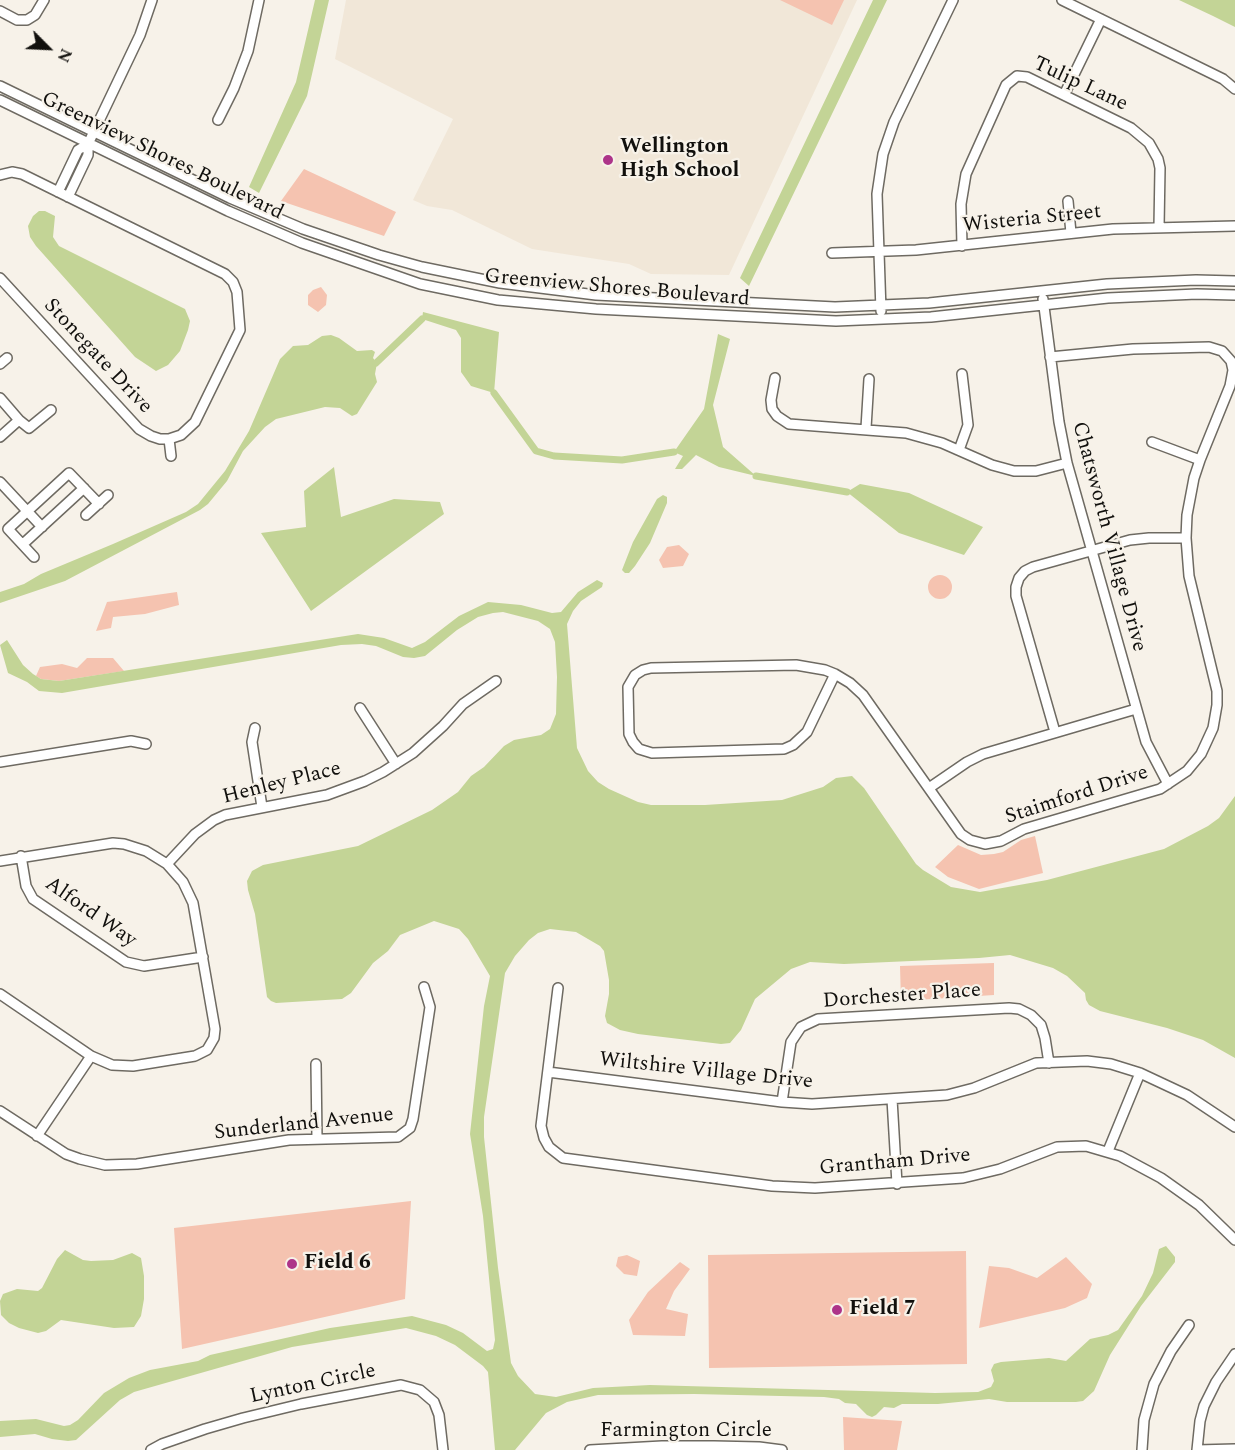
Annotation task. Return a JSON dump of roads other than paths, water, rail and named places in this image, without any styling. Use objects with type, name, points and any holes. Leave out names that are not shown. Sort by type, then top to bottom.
[{"type":"street","points":[[0,11],[17,20],[27,20],[35,15],[44,0]]},
{"type":"street","points":[[68,197],[88,154],[88,144],[140,34],[152,0]]},
{"type":"street","points":[[218,120],[245,60],[259,0]]},
{"type":"street","points":[[881,320],[877,194],[883,154],[894,122],[953,0]]},
{"type":"street","points":[[1062,0],[1223,79],[1235,89]]},
{"type":"street","points":[[1064,95],[1101,19]]},
{"type":"street","name":"Tulip Lane","points":[[962,246],[961,204],[966,174],[1008,81],[1017,76],[1027,77],[1131,128],[1149,143],[1160,168],[1159,227]]},
{"type":"street","name":"Greenview Shores Boulevard","points":[[0,86],[266,214],[331,240],[422,267],[500,283],[577,293],[635,297],[786,306],[880,306],[1151,281],[1235,281]]},
{"type":"street","name":"Greenview Shores Boulevard","points":[[0,100],[265,228],[420,284],[498,300],[543,305],[786,320],[881,320],[1153,295],[1235,295]]},
{"type":"street","points":[[58,192],[78,150],[88,144]]},
{"type":"street","points":[[0,175],[12,172],[22,174],[220,272],[235,286],[239,297],[238,335],[195,423],[181,435],[169,439],[171,456]]},
{"type":"street","points":[[1068,201],[1071,232]]},
{"type":"street","name":"Wisteria Street","points":[[832,253],[962,246],[1071,232],[1235,226]]},
{"type":"street","name":"Stonegate Drive","points":[[0,279],[139,429],[151,436],[169,439]]},
{"type":"street","name":"Chatsworth Village Drive","points":[[1042,290],[1059,422],[1067,463],[1136,709],[1149,750],[1168,784]]},
{"type":"street","points":[[634,311],[635,297]]},
{"type":"street","name":"Staimford Drive","points":[[835,674],[850,683],[867,699],[961,834],[970,840],[985,844],[1001,841],[1024,829],[1147,794],[1187,771],[1201,753],[1213,728],[1217,705],[1216,682],[1189,576],[1186,538],[1190,496],[1200,460],[1226,399],[1233,374],[1231,361],[1222,351],[1209,347],[1159,348],[1050,357]]},
{"type":"street","points":[[959,450],[968,425],[962,374]]},
{"type":"street","points":[[775,378],[771,404],[777,416],[784,422],[908,433],[1014,471],[1036,471],[1067,463]]},
{"type":"street","points":[[866,428],[869,379]]},
{"type":"street","points":[[0,398],[29,428],[51,410]]},
{"type":"street","points":[[0,437],[19,420]]},
{"type":"street","points":[[1152,442],[1200,460]]},
{"type":"street","points":[[34,557],[8,529],[69,473],[99,504]]},
{"type":"street","points":[[0,482],[42,527]]},
{"type":"street","points":[[23,544],[84,488]]},
{"type":"street","points":[[86,515],[108,495]]},
{"type":"street","points":[[1055,732],[1016,596],[1016,586],[1022,574],[1029,569],[1139,538],[1186,538]]},
{"type":"street","points":[[796,665],[814,667],[835,674],[807,732],[793,745],[784,749],[652,753],[639,749],[629,734],[628,687],[635,675],[643,670],[796,665]]},
{"type":"street","name":"Henley Place","points":[[167,864],[195,834],[214,820],[237,812],[327,795],[365,781],[396,764],[428,740],[472,697],[496,681]]},
{"type":"street","points":[[360,708],[396,764]]},
{"type":"street","points":[[929,788],[983,754],[1136,709]]},
{"type":"street","points":[[255,728],[252,742],[261,807]]},
{"type":"street","points":[[0,762],[131,741],[146,744]]},
{"type":"street","points":[[0,861],[113,843],[147,851],[167,864],[183,882],[193,903],[215,1034],[213,1043],[207,1050],[195,1056],[132,1066],[112,1065],[92,1056],[0,994]]},
{"type":"street","name":"Alford Way","points":[[21,856],[26,886],[33,899],[126,962],[144,966],[203,957]]},
{"type":"street","name":"Sunderland Avenue","points":[[0,1111],[57,1149],[80,1160],[105,1165],[120,1165],[279,1141],[393,1138],[402,1135],[410,1128],[413,1119],[430,1007],[424,987]]},
{"type":"street","points":[[548,1072],[558,988]]},
{"type":"street","name":"Dorchester Place","points":[[782,1102],[791,1042],[801,1027],[818,1019],[1014,1008],[1031,1015],[1041,1025],[1046,1038],[1049,1063]]},
{"type":"street","points":[[37,1136],[92,1056]]},
{"type":"street","name":"Wiltshire Village Drive","points":[[548,1072],[812,1104],[955,1093],[974,1088],[1027,1066],[1068,1061],[1099,1062],[1140,1073],[1189,1096],[1235,1126]]},
{"type":"street","points":[[316,1064],[317,1139]]},
{"type":"street","name":"Grantham Drive","points":[[548,1072],[542,1130],[545,1142],[563,1158],[573,1161],[793,1188],[944,1181],[981,1174],[1063,1146],[1086,1146],[1108,1151],[1141,1167],[1180,1191],[1199,1205],[1235,1240]]},
{"type":"street","points":[[1108,1151],[1140,1073]]},
{"type":"street","points":[[892,1099],[897,1184]]},
{"type":"street","points":[[1142,1450],[1144,1420],[1154,1384],[1171,1351],[1189,1325]]},
{"type":"street","points":[[1235,1354],[1216,1382],[1204,1406],[1198,1428],[1197,1450],[1235,1449]]},
{"type":"street","name":"Lynton Circle","points":[[151,1450],[194,1432],[243,1418],[301,1404],[401,1385],[420,1390],[434,1402],[439,1415],[443,1450]]},
{"type":"street","name":"Farmington Circle","points":[[590,1450],[704,1446],[759,1447],[782,1450]]},
{"type":"waterway","points":[[376,363],[422,319]]},
{"type":"waterway","points":[[494,393],[536,451],[554,456],[622,460],[674,452]]},
{"type":"waterway","points":[[756,476],[847,492]]},
{"type":"place","name":"Wellington High School","points":[[608,160]]},
{"type":"place","name":"Field 6","points":[[292,1264]]},
{"type":"place","name":"Field 7","points":[[837,1310]]}]
